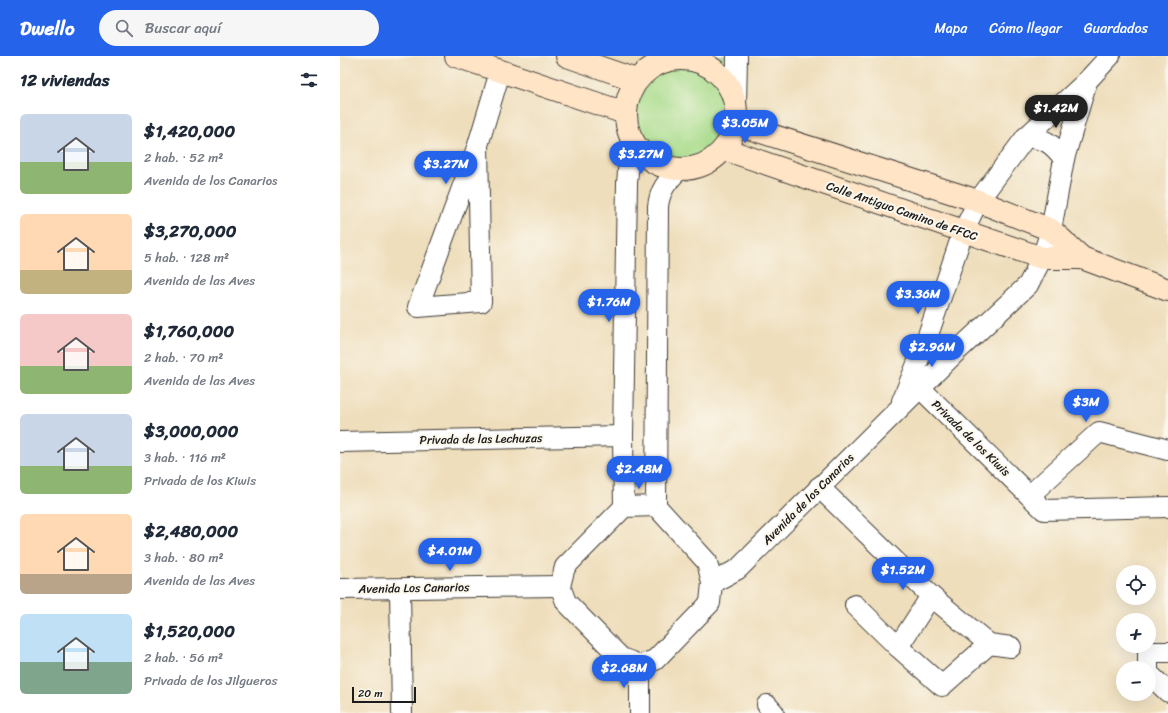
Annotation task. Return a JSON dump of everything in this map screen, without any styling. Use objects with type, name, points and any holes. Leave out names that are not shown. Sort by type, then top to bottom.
[{"type":"main road","points":[[456,56],[625,113]]},
{"type":"main road","points":[[567,56],[636,80]]},
{"type":"main road","points":[[683,58],[698,58],[722,75],[731,90],[736,115],[724,149],[704,165],[679,170],[654,164],[640,153],[631,139],[625,113],[628,95],[636,80],[657,63],[683,58]]},
{"type":"main road","name":"Calle Antiguo Camino de FFCC","points":[[736,115],[978,201],[1051,230],[1082,258]]},
{"type":"main road","name":"Calle Antiguo Camino de FFCC","points":[[724,149],[1042,258],[1082,258],[1168,290]]},
{"type":"street","points":[[736,115],[737,56]]},
{"type":"street","name":"Avenida de los Canarios","points":[[916,384],[925,344],[963,232],[978,201],[1026,137],[1095,65]]},
{"type":"street","name":"Avenida de los Canarios","points":[[712,583],[738,569],[899,408],[916,384],[954,354],[1028,285],[1042,258],[1051,230],[1064,159],[1095,65]]},
{"type":"street","points":[[478,145],[481,302],[418,307],[478,145],[500,72]]},
{"type":"street","points":[[1026,137],[1042,139],[1056,147],[1064,159]]},
{"type":"street","points":[[624,507],[623,436],[627,183],[631,139]]},
{"type":"street","points":[[656,506],[624,507],[565,567],[560,586],[566,602],[621,658],[640,665],[655,660],[710,603],[712,583],[707,562],[656,506],[658,206],[659,194],[667,181],[679,170]]},
{"type":"street","points":[[925,344],[936,352],[954,354]]},
{"type":"street","name":"Privada de los Kiwis","points":[[916,384],[1044,510],[1168,507]]},
{"type":"street","points":[[1030,495],[1099,432],[1168,450]]},
{"type":"street","name":"Privada de las Lechuzas","points":[[340,442],[623,436]]},
{"type":"street","points":[[819,487],[931,596],[989,644],[1012,646]]},
{"type":"street","name":"Avenida Los Canarios","points":[[340,589],[560,586]]},
{"type":"street","points":[[400,589],[402,713]]},
{"type":"street","points":[[898,647],[931,596]]},
{"type":"street","points":[[855,605],[898,647],[942,686],[989,644]]},
{"type":"street","points":[[1148,661],[1148,652],[1168,652]]},
{"type":"street","points":[[640,665],[640,713]]},
{"type":"street","points":[[1156,681],[1168,692]]},
{"type":"green space","points":[[711,56],[728,56],[731,104],[730,122],[722,139],[704,153],[681,160],[651,151],[634,131],[633,97],[644,80],[676,61],[711,71]]}]
